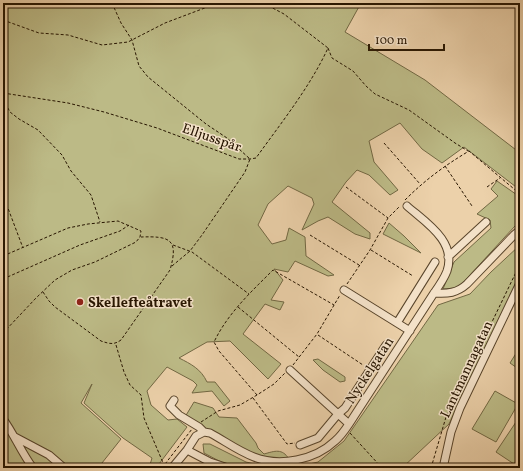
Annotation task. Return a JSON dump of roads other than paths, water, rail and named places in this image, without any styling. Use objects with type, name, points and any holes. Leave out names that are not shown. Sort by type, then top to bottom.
[{"type":"street","name":"Nyckelgatan","points":[[174,400],[170,406],[179,415],[199,427],[204,432],[210,433],[254,457],[269,460],[298,460],[324,449],[336,441],[410,331],[447,271],[449,261],[444,241],[438,233],[407,206]]},
{"type":"street","points":[[448,257],[486,222]]},
{"type":"street","points":[[434,293],[449,294],[460,290],[520,230]]},
{"type":"street","points":[[397,323],[435,262]]},
{"type":"street","name":"Lantmannagatan","points":[[443,468],[451,432],[460,408],[520,283]]},
{"type":"street","name":"Nyckelgatan","points":[[344,290],[410,331]]},
{"type":"street","points":[[300,445],[318,438],[345,408],[386,345]]},
{"type":"street","name":"Nyckelgatan","points":[[290,370],[338,414],[347,426]]},
{"type":"street","points":[[3,419],[12,430],[19,447],[33,468]]},
{"type":"street","points":[[172,468],[196,436],[204,432]]},
{"type":"street","points":[[15,437],[49,455],[64,468]]},
{"type":"street","points":[[187,450],[210,462],[228,468]]},
{"type":"place","name":"Skellefteåtravet","points":[[80,302]]}]
